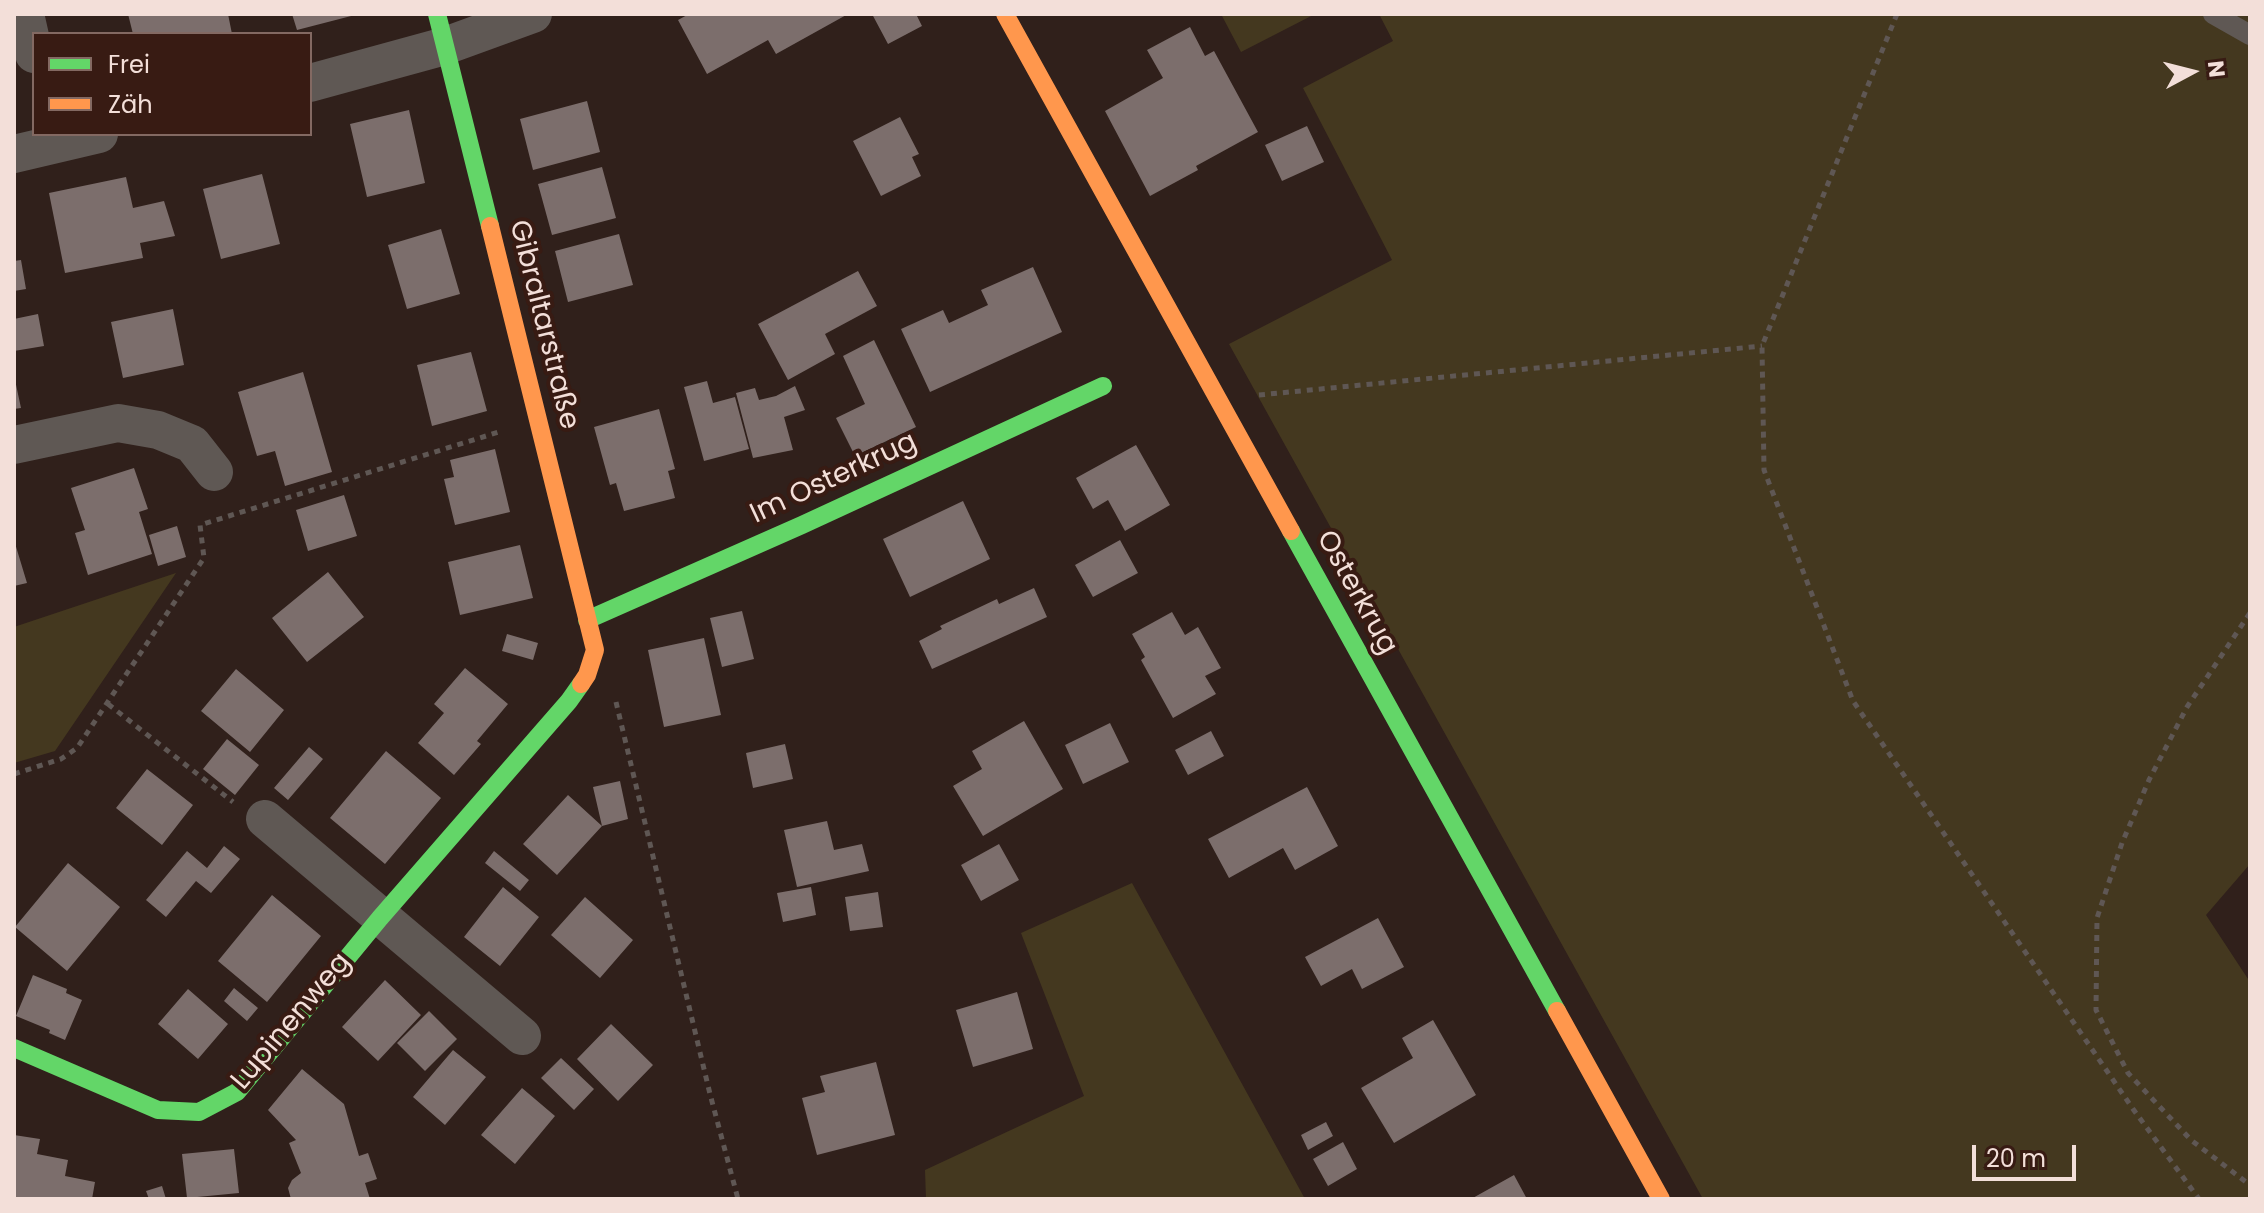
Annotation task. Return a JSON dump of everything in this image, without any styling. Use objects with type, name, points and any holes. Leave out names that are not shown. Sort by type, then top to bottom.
[{"type":"street","points":[[25,14],[32,45]]},
{"type":"street","points":[[312,82],[441,30],[533,14]]},
{"type":"street","name":"Osterkrug","points":[[1005,14],[1661,1199]]},
{"type":"street","name":"Gibraltarstraße","points":[[441,30],[595,650]]},
{"type":"street","points":[[14,154],[54,139],[81,136]]},
{"type":"street","name":"Im Osterkrug","points":[[587,620],[1103,386]]},
{"type":"street","points":[[14,445],[118,423],[158,430],[192,444],[214,472]]},
{"type":"street","name":"Lupinenweg","points":[[14,1048],[158,1110],[199,1112],[237,1092],[380,918],[569,701],[587,675],[595,650]]},
{"type":"street","points":[[265,819],[522,1036]]},
{"type":"lane","points":[[2213,14],[2250,35]]},
{"type":"path","points":[[1897,14],[1762,346],[1764,470],[1853,701],[2133,1109],[2199,1199]]},
{"type":"path","points":[[1250,396],[1762,346]]},
{"type":"path","points":[[14,774],[61,759],[77,748],[204,558],[200,525],[537,420]]},
{"type":"path","points":[[2250,613],[2187,707],[2149,780],[2122,843],[2097,918],[2096,1010],[2128,1073],[2191,1140],[2250,1185]]},
{"type":"path","points":[[595,650],[612,689],[738,1199]]},
{"type":"path","points":[[108,704],[250,816],[265,819]]},
{"type":"shaded area","points":[[1221,14],[1315,14],[1241,52]]},
{"type":"shaded area","points":[[1379,14],[2250,14],[2250,864],[2206,915],[2250,982],[2250,1199],[1703,1199],[1229,344],[1392,260],[1303,88],[1393,41]]},
{"type":"shaded area","points":[[176,573],[55,751],[14,763],[14,627]]},
{"type":"shaded area","points":[[1132,883],[1305,1199],[926,1199],[925,1170],[1084,1096],[1021,933]]},
{"type":"building","points":[[128,14],[228,14],[232,32],[132,32]]},
{"type":"building","points":[[292,14],[355,14],[355,15],[297,30]]},
{"type":"building","points":[[689,14],[848,14],[776,54],[768,40],[707,74],[678,20]]},
{"type":"building","points":[[872,14],[916,14],[922,26],[888,44]]},
{"type":"building","points":[[1190,27],[1205,56],[1214,51],[1258,132],[1150,196],[1105,111],[1163,78],[1147,50]]},
{"type":"building","points":[[587,101],[600,152],[533,170],[520,119]]},
{"type":"building","points":[[409,110],[425,183],[367,197],[350,124]]},
{"type":"building","points":[[900,117],[919,154],[912,157],[921,176],[881,196],[853,141]]},
{"type":"building","points":[[1307,126],[1324,162],[1282,181],[1265,145]]},
{"type":"building","points":[[602,167],[616,218],[552,235],[538,184]]},
{"type":"building","points":[[262,174],[280,244],[221,259],[203,189]]},
{"type":"building","points":[[126,177],[133,208],[164,201],[175,236],[140,243],[143,258],[65,273],[49,193]]},
{"type":"building","points":[[441,229],[460,294],[407,309],[388,245]]},
{"type":"building","points":[[619,234],[633,285],[568,302],[555,251]]},
{"type":"building","points":[[21,260],[26,289],[14,291],[14,261]]},
{"type":"building","points":[[1033,267],[1062,332],[930,392],[901,329],[943,310],[949,323],[988,305],[981,290]]},
{"type":"building","points":[[858,271],[877,306],[825,334],[835,354],[788,380],[758,324]]},
{"type":"building","points":[[173,309],[184,365],[123,378],[111,322]]},
{"type":"building","points":[[38,314],[44,346],[14,351],[14,319]]},
{"type":"building","points":[[874,340],[916,427],[855,456],[836,418],[865,404],[843,356]]},
{"type":"building","points":[[471,352],[487,411],[432,426],[417,365]]},
{"type":"building","points":[[303,372],[332,472],[285,486],[275,451],[257,456],[238,392]]},
{"type":"building","points":[[14,381],[21,408],[14,409]]},
{"type":"building","points":[[707,381],[713,403],[735,397],[749,449],[704,461],[684,387]]},
{"type":"building","points":[[795,386],[805,410],[784,417],[793,450],[753,458],[736,393],[755,388],[759,400],[776,396]]},
{"type":"building","points":[[659,409],[675,469],[668,471],[675,498],[624,511],[616,483],[610,485],[594,427]]},
{"type":"building","points":[[1136,445],[1170,505],[1125,531],[1108,500],[1093,509],[1076,478]]},
{"type":"building","points":[[495,449],[510,512],[455,525],[444,479],[454,477],[450,460]]},
{"type":"building","points":[[134,468],[148,509],[139,512],[152,554],[88,575],[75,533],[85,530],[71,488]]},
{"type":"building","points":[[344,495],[357,536],[308,551],[296,510]]},
{"type":"building","points":[[963,501],[990,559],[910,597],[883,539]]},
{"type":"building","points":[[177,526],[186,557],[158,566],[149,535]]},
{"type":"building","points":[[14,540],[27,583],[14,586]]},
{"type":"building","points":[[1120,540],[1138,573],[1093,597],[1075,565]]},
{"type":"building","points":[[520,545],[533,598],[460,615],[448,562]]},
{"type":"building","points":[[328,572],[364,617],[307,662],[272,618]]},
{"type":"building","points":[[1034,588],[1047,617],[932,669],[919,641],[942,629],[940,626],[997,599],[999,604]]},
{"type":"building","points":[[742,611],[754,659],[722,667],[710,618]]},
{"type":"building","points":[[1172,612],[1185,635],[1198,627],[1221,668],[1205,676],[1216,694],[1173,718],[1141,660],[1145,657],[1132,634]]},
{"type":"building","points":[[507,634],[538,643],[533,660],[502,651]]},
{"type":"building","points":[[704,638],[721,715],[664,727],[648,650]]},
{"type":"building","points":[[465,668],[508,704],[477,741],[481,744],[454,775],[418,743],[444,713],[434,704]]},
{"type":"building","points":[[236,669],[284,710],[250,752],[201,711]]},
{"type":"building","points":[[1024,721],[1063,789],[983,836],[953,786],[982,769],[972,751]]},
{"type":"building","points":[[1110,723],[1129,762],[1083,784],[1065,745]]},
{"type":"building","points":[[1211,731],[1224,756],[1188,775],[1175,750]]},
{"type":"building","points":[[227,739],[259,765],[235,795],[203,769]]},
{"type":"building","points":[[785,744],[793,779],[753,788],[746,753]]},
{"type":"building","points":[[309,747],[323,759],[288,800],[274,788]]},
{"type":"building","points":[[386,751],[441,798],[385,864],[330,818]]},
{"type":"building","points":[[147,769],[193,805],[162,845],[116,808]]},
{"type":"building","points":[[620,781],[628,819],[602,826],[593,787]]},
{"type":"building","points":[[1307,787],[1338,846],[1295,870],[1283,848],[1229,878],[1208,839]]},
{"type":"building","points":[[568,795],[602,826],[557,875],[523,844]]},
{"type":"building","points":[[827,821],[834,850],[862,844],[869,871],[797,887],[784,830]]},
{"type":"building","points":[[999,844],[1019,880],[981,901],[961,865]]},
{"type":"building","points":[[224,846],[240,859],[211,893],[196,881],[166,917],[146,900],[187,851],[207,868]]},
{"type":"building","points":[[494,851],[529,880],[520,891],[485,863]]},
{"type":"building","points":[[68,863],[120,907],[67,971],[15,927]]},
{"type":"building","points":[[503,887],[539,917],[500,966],[464,937]]},
{"type":"building","points":[[811,887],[816,915],[783,922],[777,893]]},
{"type":"building","points":[[878,892],[883,927],[850,931],[845,897]]},
{"type":"building","points":[[272,895],[321,936],[267,1002],[218,961]]},
{"type":"building","points":[[585,897],[633,940],[600,978],[551,935]]},
{"type":"building","points":[[1378,918],[1404,967],[1362,989],[1352,969],[1321,986],[1305,957]]},
{"type":"building","points":[[33,975],[67,989],[66,993],[82,1000],[65,1040],[16,1016]]},
{"type":"building","points":[[385,980],[421,1015],[378,1061],[342,1027]]},
{"type":"building","points":[[234,988],[258,1008],[247,1021],[224,1001]]},
{"type":"building","points":[[188,989],[228,1024],[198,1059],[158,1024]]},
{"type":"building","points":[[1017,992],[1033,1049],[973,1067],[956,1010]]},
{"type":"building","points":[[429,1011],[457,1039],[425,1071],[397,1043]]},
{"type":"building","points":[[1433,1020],[1476,1095],[1394,1143],[1361,1088],[1413,1058],[1402,1038]]},
{"type":"building","points":[[611,1024],[653,1065],[618,1101],[577,1059]]},
{"type":"building","points":[[453,1050],[486,1077],[445,1125],[413,1097]]},
{"type":"building","points":[[561,1058],[594,1089],[574,1110],[541,1078]]},
{"type":"building","points":[[876,1062],[895,1135],[817,1155],[802,1098],[825,1092],[820,1076]]},
{"type":"building","points":[[302,1069],[344,1104],[359,1156],[368,1153],[377,1179],[365,1183],[370,1199],[291,1199],[288,1188],[301,1173],[289,1143],[296,1140],[268,1110]]},
{"type":"building","points":[[522,1088],[555,1116],[515,1164],[481,1135]]},
{"type":"building","points":[[1326,1122],[1333,1136],[1308,1150],[1301,1135]]},
{"type":"building","points":[[14,1135],[40,1139],[37,1154],[68,1160],[65,1176],[95,1182],[92,1199],[14,1199]]},
{"type":"building","points":[[1343,1142],[1357,1169],[1328,1186],[1313,1159]]},
{"type":"building","points":[[234,1149],[239,1193],[187,1198],[182,1154]]},
{"type":"building","points":[[1514,1175],[1527,1199],[1471,1199]]},
{"type":"building","points":[[162,1186],[166,1199],[149,1199],[146,1191]]},
{"type":"traffic: fast","points":[[437,14],[490,226]]},
{"type":"traffic: fast","points":[[587,620],[1103,386]]},
{"type":"traffic: fast","points":[[1291,531],[1557,1011]]},
{"type":"traffic: fast","points":[[14,1048],[158,1110],[199,1112],[237,1092],[380,918],[581,684]]},
{"type":"traffic: slow","points":[[1005,14],[1291,531]]},
{"type":"traffic: slow","points":[[490,226],[595,650],[581,684]]},
{"type":"traffic: slow","points":[[1557,1011],[1661,1199]]}]
